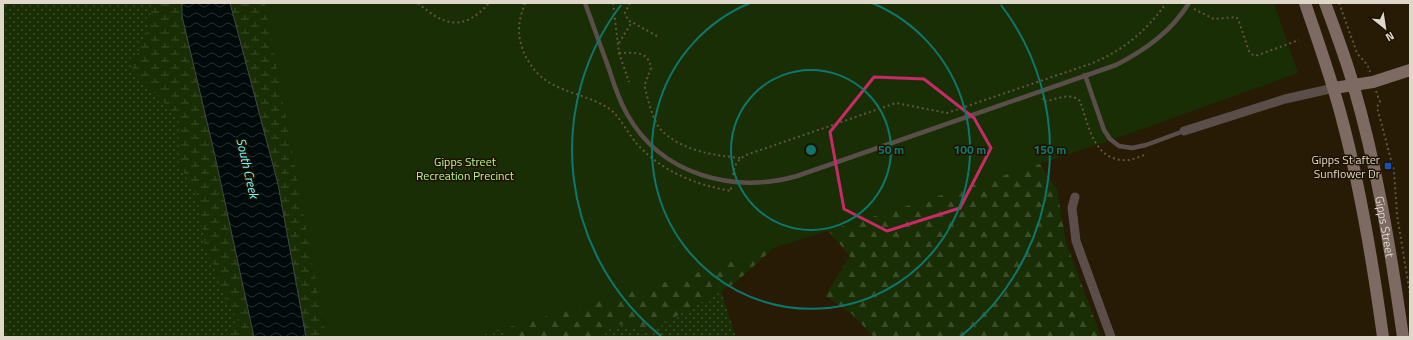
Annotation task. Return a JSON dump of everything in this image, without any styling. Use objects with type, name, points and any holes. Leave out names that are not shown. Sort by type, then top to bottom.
[{"type":"main road","name":"Gipps Street","points":[[1305,3],[1334,88],[1342,119],[1369,240],[1383,337]]},
{"type":"main road","name":"Gipps Street","points":[[1325,3],[1353,85],[1375,173],[1388,236],[1403,337]]},
{"type":"main road","points":[[1334,88],[1373,82],[1410,70]]},
{"type":"street","points":[[1184,131],[1284,99],[1334,88]]},
{"type":"street","points":[[1075,197],[1072,208],[1076,241],[1111,337]]},
{"type":"lane","points":[[585,3],[621,102],[635,127],[644,138],[668,158],[682,167],[717,180],[732,182],[767,182],[797,176],[1116,65],[1135,55],[1154,42],[1171,26],[1188,4]]},
{"type":"lane","points":[[1085,76],[1104,130],[1110,139],[1119,146],[1132,148],[1146,145],[1184,131]]},
{"type":"path","points":[[418,3],[428,12],[445,21],[457,23],[472,18],[489,3]]},
{"type":"path","points":[[525,3],[520,22],[520,39],[529,62],[541,76],[550,83],[610,109],[639,146],[659,163],[673,172],[698,183],[730,191],[734,168],[740,158]]},
{"type":"path","points":[[613,3],[619,53],[629,82]]},
{"type":"path","points":[[630,3],[625,13],[626,17],[657,36]]},
{"type":"path","points":[[619,53],[637,53],[647,58],[651,68],[645,88],[650,107],[657,124],[669,136],[686,148],[698,152],[740,158],[896,103],[947,114],[1090,64],[1115,52],[1140,34],[1166,3]]},
{"type":"path","points":[[1339,3],[1357,53],[1368,65]]},
{"type":"path","points":[[1188,4],[1214,19],[1238,18],[1249,51],[1254,56],[1300,40]]},
{"type":"path","points":[[618,44],[632,22]]},
{"type":"path","points":[[1037,83],[1044,102],[1071,96],[1080,101],[1096,145],[1107,155],[1113,158],[1128,160],[1147,154]]},
{"type":"path","name":"Gipps Street","points":[[1378,97],[1380,102],[1377,107],[1379,117],[1394,170],[1398,215],[1410,294]]},
{"type":"highlighted area","points":[[874,77],[924,79],[974,118],[991,148],[960,208],[887,231],[844,209],[830,132]]},
{"type":"green space","points":[[3,3],[152,3],[148,31],[131,67],[180,119],[180,166],[197,195],[205,246],[224,293],[238,321],[224,337],[3,337]]},
{"type":"green space","points":[[152,3],[294,3],[370,337],[224,337],[238,321],[224,293],[205,246],[197,195],[180,166],[180,120],[131,67],[148,31]]},
{"type":"green space","name":"Gipps Street Recreation Precinct","points":[[265,3],[1274,3],[1298,73],[1058,158],[689,275],[474,337],[326,337]]},
{"type":"green space","points":[[1038,161],[1057,190],[1066,242],[1101,337],[874,337],[852,314],[825,296],[850,256],[824,226]]},
{"type":"green space","points":[[788,235],[735,283],[648,332],[620,324],[595,337],[506,337],[505,328]]},
{"type":"green space","points":[[721,291],[736,337],[595,337],[620,324],[648,332]]},
{"type":"green space","points":[[505,328],[506,337],[474,337]]},
{"type":"water","name":"South Creek","points":[[182,3],[230,3],[278,184],[306,337],[254,337],[215,156],[182,16]]},
{"type":"place","name":"Gipps St after Sunflower Dr","points":[[1388,166]]}]
